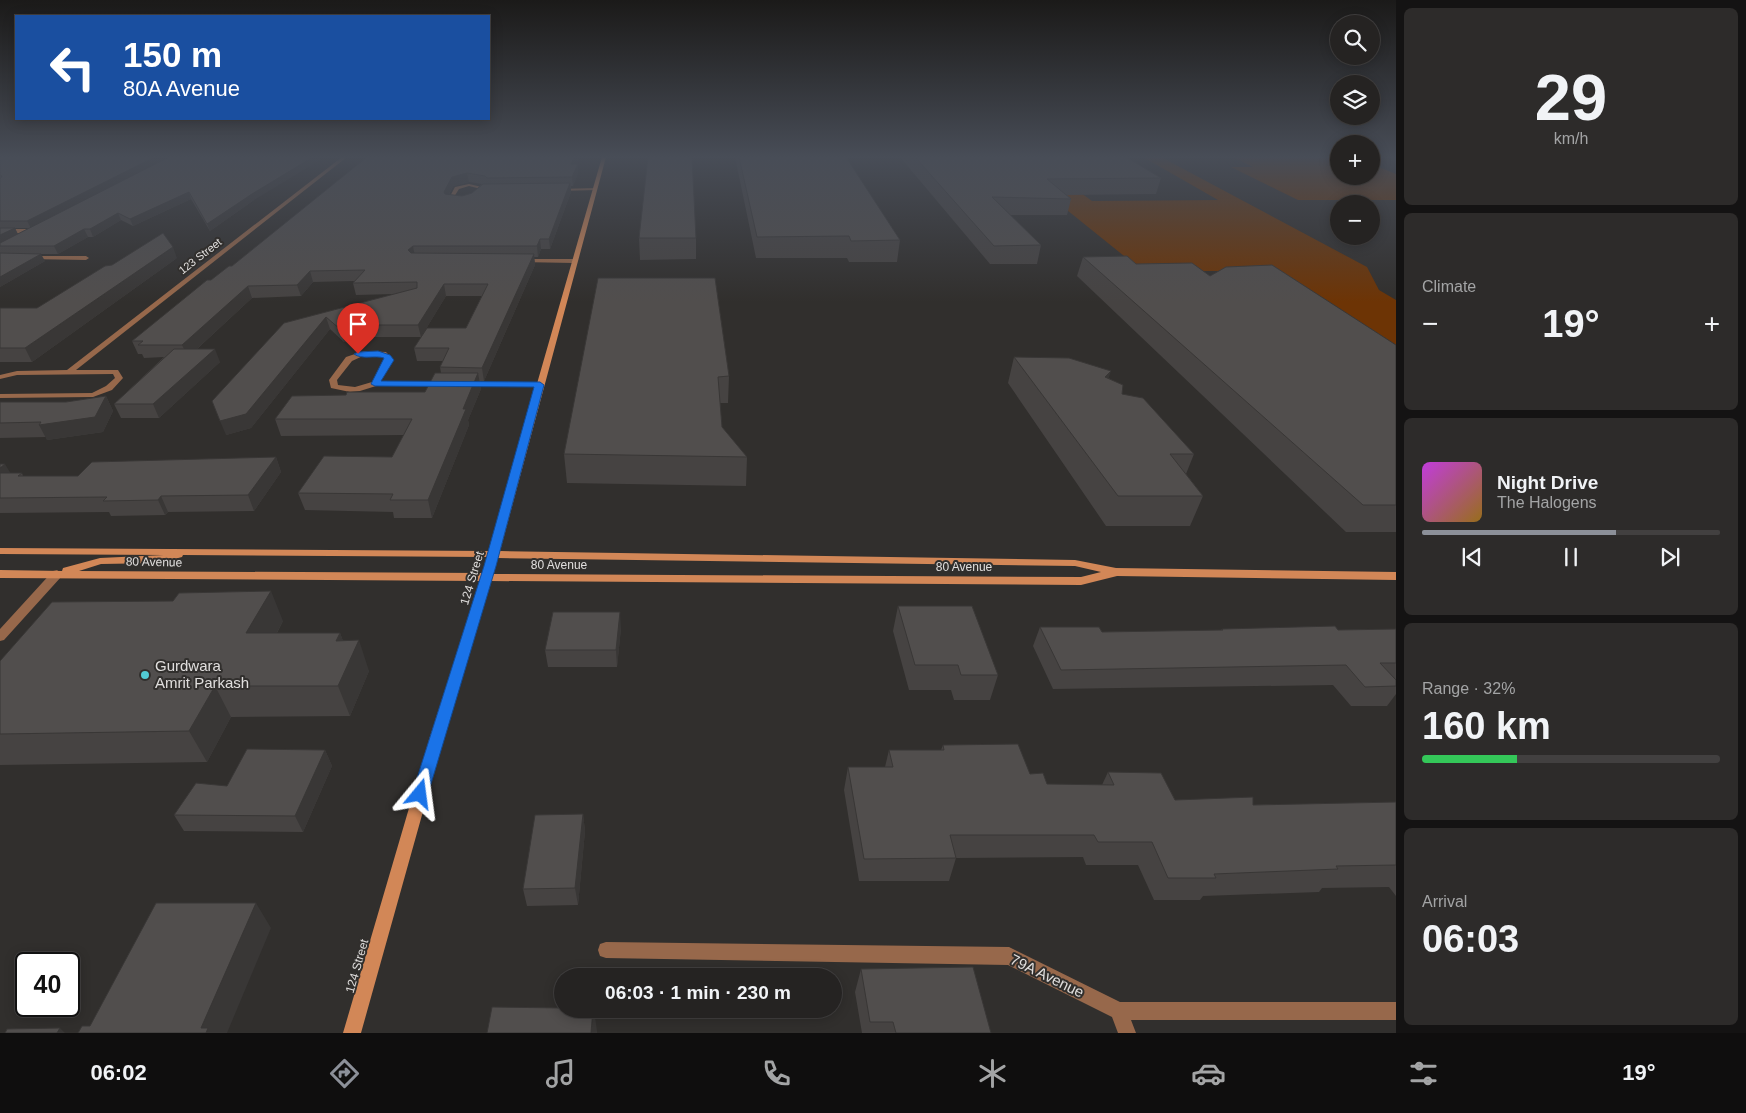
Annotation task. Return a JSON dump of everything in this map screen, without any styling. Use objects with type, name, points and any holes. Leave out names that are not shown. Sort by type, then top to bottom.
[{"type":"main road","name":"124 Street","points":[[352,1033],[436,740],[493,555],[590,205]]},
{"type":"main road","name":"80 Avenue","points":[[0,551],[493,555],[1075,563],[1116,572],[1396,576]]},
{"type":"main road","points":[[56,574],[100,561],[160,560],[194,552]]},
{"type":"main road","name":"80 Avenue","points":[[0,574],[1081,581],[1116,572]]},
{"type":"street","name":"123 Street","points":[[69,372],[283,205]]},
{"type":"street","points":[[17,239],[42,226]]},
{"type":"street","points":[[0,230],[34,231]]},
{"type":"street","points":[[19,258],[86,258]]},
{"type":"street","points":[[511,261],[574,262]]},
{"type":"street","points":[[375,384],[389,360],[387,356],[378,353],[364,353],[349,359],[332,380],[334,386],[344,390],[364,388],[375,384],[451,384]]},
{"type":"street","points":[[0,377],[17,373],[115,372],[119,378],[109,388],[93,394],[0,396]]},
{"type":"street","points":[[460,384],[540,385]]},
{"type":"street","points":[[0,638],[56,574]]},
{"type":"street","name":"79A Avenue","points":[[606,950],[1009,956],[1119,1011],[1396,1011]]},
{"type":"street","points":[[1119,1011],[1127,1033]]},
{"type":"shaded area","points":[[1061,205],[1251,205],[1367,267],[1379,290],[1396,300],[1396,355],[1264,271],[1155,271],[1139,268]]},
{"type":"building","points":[[0,205],[59,205],[27,221],[0,221]]},
{"type":"building","points":[[74,205],[160,205],[130,219],[118,213],[54,246],[0,246],[0,243]]},
{"type":"building","points":[[196,205],[235,205],[207,224]]},
{"type":"building","points":[[307,205],[562,205],[549,239],[540,239],[537,246],[413,246],[408,250],[411,253],[534,254],[482,368],[440,367],[449,348],[414,348],[427,328],[466,328],[488,284],[444,284],[418,325],[357,325],[340,329],[326,317],[246,414],[220,421],[212,401],[284,323],[417,288],[417,282],[353,283],[365,270],[310,271],[297,285],[248,286],[182,345],[138,345],[143,341],[132,341],[207,280],[211,280],[229,266],[232,266]]},
{"type":"building","points":[[643,205],[694,205],[696,238],[639,238]]},
{"type":"building","points":[[750,205],[877,205],[900,240],[851,241],[849,236],[757,237]]},
{"type":"building","points":[[958,205],[1000,205],[1041,245],[994,246]]},
{"type":"building","points":[[0,228],[15,228],[0,235]]},
{"type":"building","points":[[163,233],[173,247],[25,348],[0,348],[0,308],[37,308]]},
{"type":"building","points":[[0,253],[41,254],[0,277]]},
{"type":"building","points":[[1127,256],[1136,264],[1192,263],[1210,276],[1226,267],[1272,265],[1396,345],[1396,505],[1363,505],[1083,257]]},
{"type":"building","points":[[598,278],[715,278],[729,376],[718,377],[722,427],[747,457],[564,454]]},
{"type":"building","points":[[174,349],[215,349],[153,404],[114,404]]},
{"type":"building","points":[[1014,357],[1069,358],[1111,371],[1105,377],[1123,385],[1122,394],[1143,398],[1194,454],[1170,454],[1203,496],[1118,496]]},
{"type":"building","points":[[435,373],[478,373],[463,409],[466,409],[428,500],[390,500],[393,494],[298,493],[324,456],[392,457],[412,419],[275,419],[292,396],[346,395],[347,392],[425,392]]},
{"type":"building","points":[[106,396],[95,417],[39,425],[41,422],[0,423],[0,402],[66,402]]},
{"type":"building","points":[[276,457],[248,495],[161,496],[158,500],[103,501],[107,497],[0,498],[0,473],[22,473],[18,476],[78,476],[92,462]]},
{"type":"building","name":"Gurdwara Amrit Parkash","points":[[271,591],[246,633],[340,633],[336,641],[359,640],[338,686],[215,686],[189,731],[0,734],[0,661],[52,602],[173,601],[179,593]]},
{"type":"building","points":[[898,606],[972,606],[998,675],[961,675],[958,665],[915,665]]},
{"type":"building","points":[[553,612],[620,612],[616,650],[545,650]]},
{"type":"building","points":[[1335,626],[1338,630],[1396,629],[1396,663],[1380,663],[1396,680],[1396,686],[1365,687],[1346,665],[1061,670],[1040,627],[1099,627],[1102,632]]},
{"type":"building","points":[[1018,744],[1030,774],[1043,773],[1047,784],[1114,785],[1108,772],[1161,773],[1175,800],[1253,797],[1253,805],[1396,802],[1396,865],[1336,866],[1338,869],[1214,874],[1216,878],[1168,878],[1152,842],[1098,842],[1094,835],[950,835],[956,858],[864,859],[848,767],[893,767],[889,750],[944,750],[943,745]]},
{"type":"building","points":[[247,749],[325,750],[295,816],[174,815],[196,783],[227,786]]},
{"type":"building","points":[[583,814],[575,888],[523,889],[535,815]]},
{"type":"building","points":[[156,903],[256,903],[201,1028],[208,1028],[206,1033],[78,1033],[82,1026],[90,1026]]},
{"type":"building","points":[[973,967],[991,1033],[896,1033],[893,1022],[870,1022],[861,969]]},
{"type":"building","points":[[492,1007],[554,1008],[554,1018],[592,1018],[591,1033],[487,1033]]},
{"type":"building","points":[[60,1028],[57,1033],[5,1033],[7,1029]]},
{"type":"place","name":"Gurdwara Amrit Parkash","points":[[145,675]]},
{"type":"route","points":[[358,354],[378,353],[387,356],[389,360],[375,384],[540,385],[490,566],[420,794]]}]
